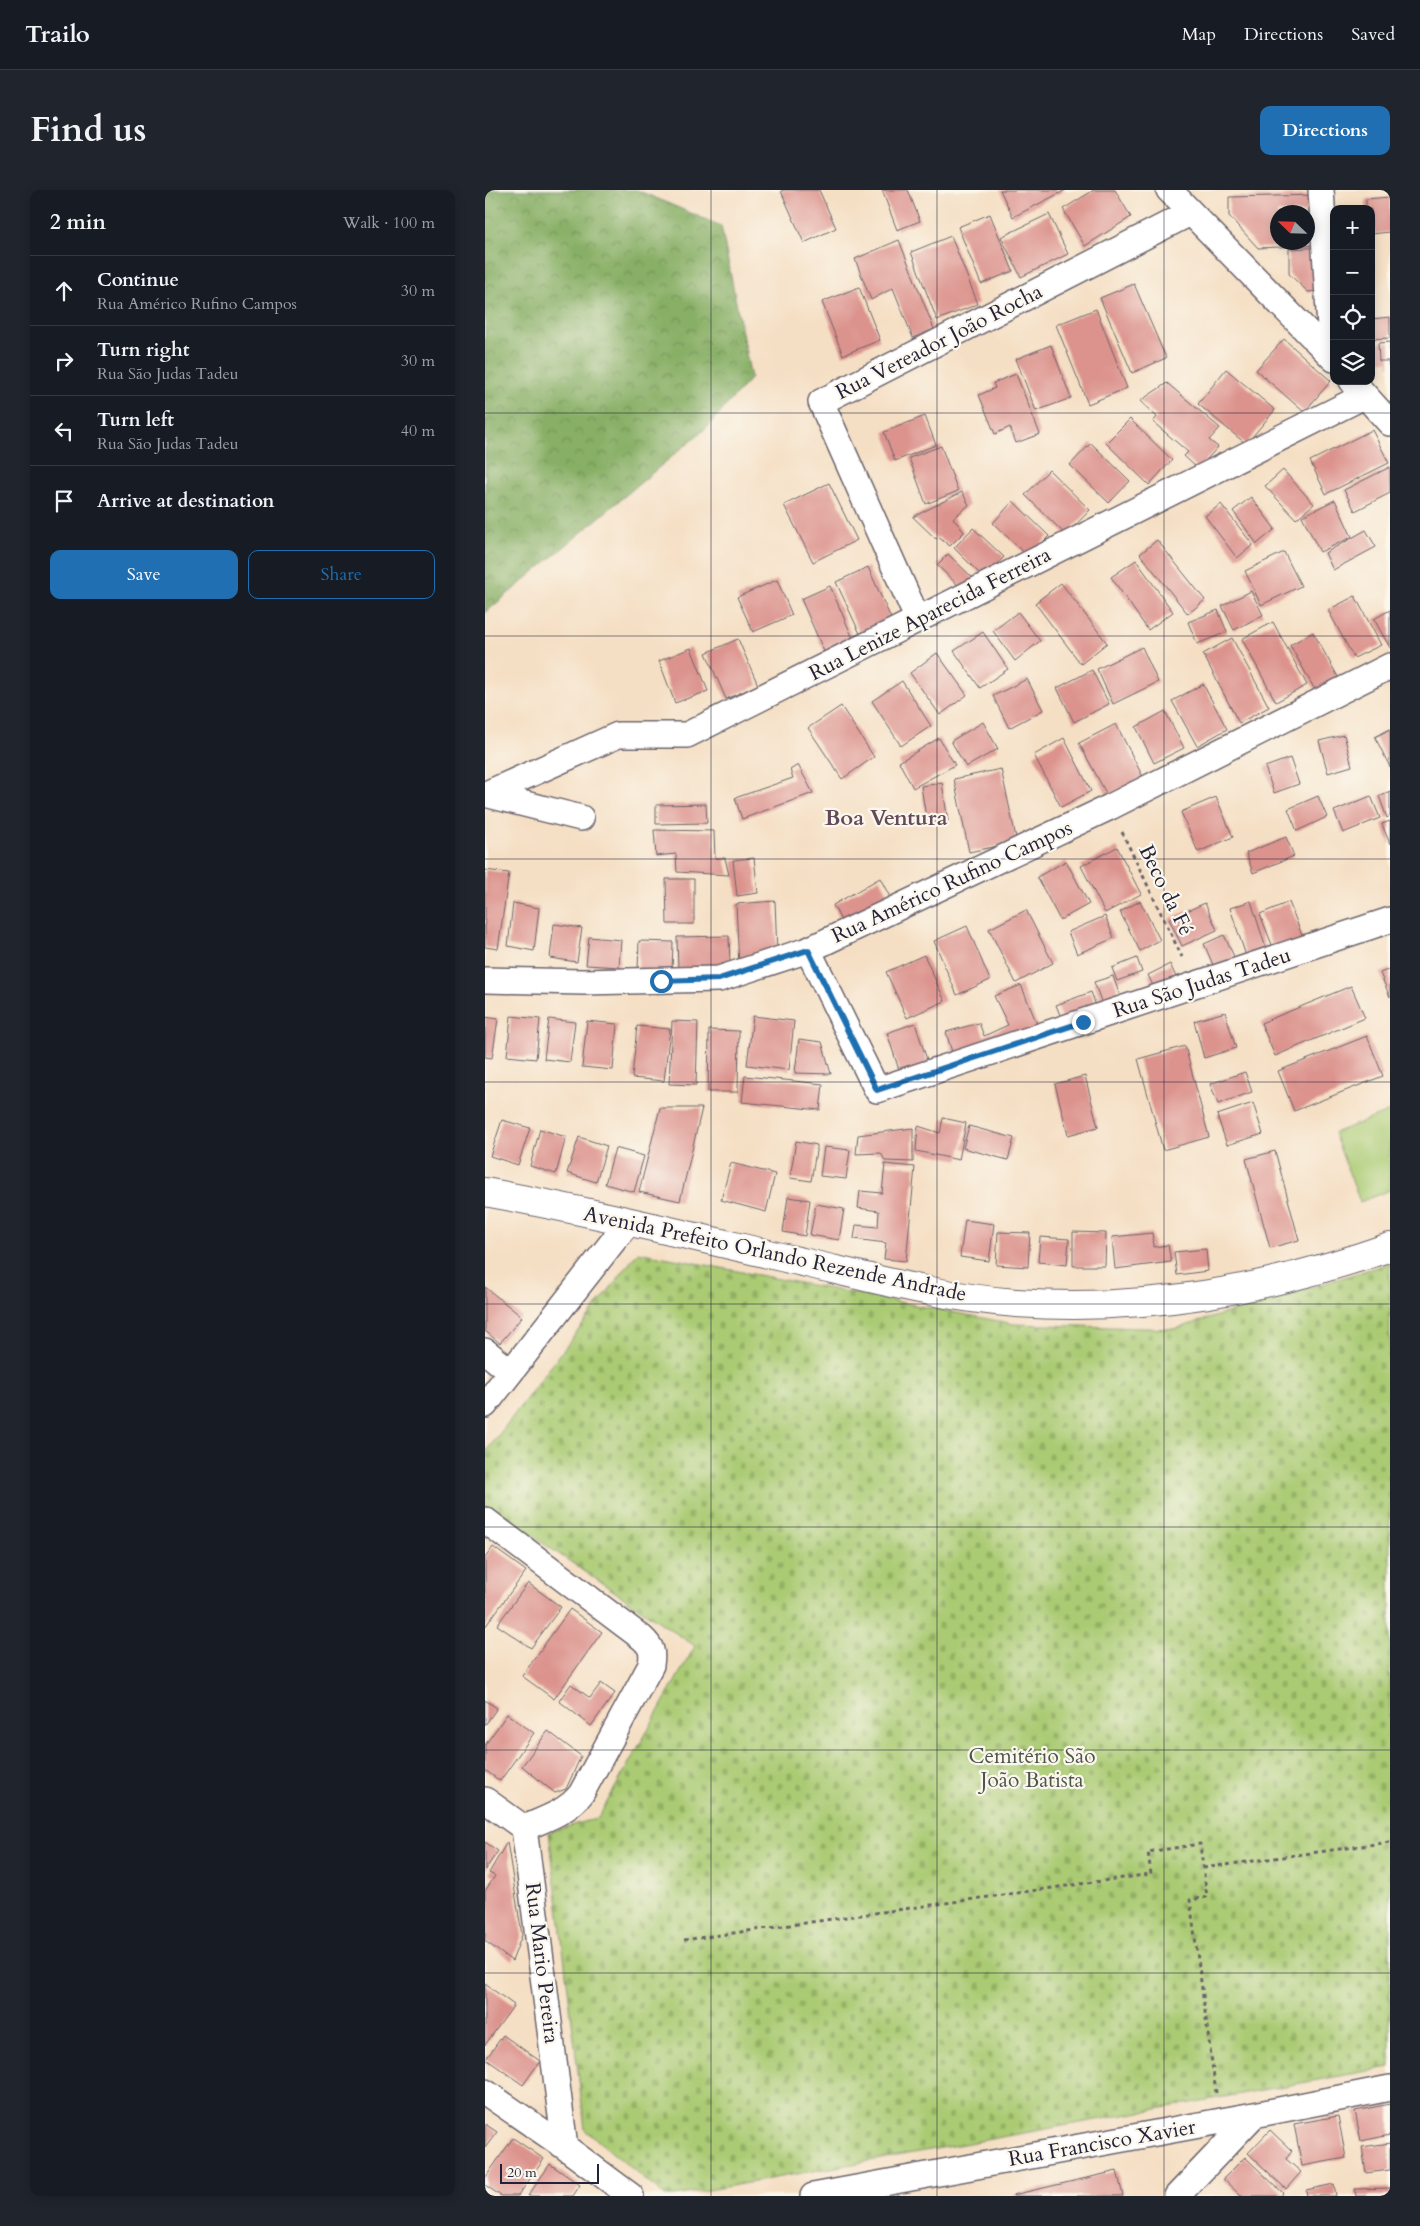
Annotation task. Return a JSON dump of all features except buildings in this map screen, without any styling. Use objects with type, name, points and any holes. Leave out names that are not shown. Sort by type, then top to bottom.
[{"type":"main road","name":"Avenida Prefeito Orlando Rezende Andrade","points":[[485,1192],[629,1221],[933,1292],[1016,1303],[1101,1304],[1175,1300],[1261,1285],[1331,1267],[1390,1247]]},
{"type":"street","points":[[1169,190],[1330,355]]},
{"type":"street","points":[[1321,190],[1332,340]]},
{"type":"street","name":"Rua Vereador João Rocha","points":[[918,620],[821,402],[1190,213]]},
{"type":"street","points":[[1358,389],[1390,423]]},
{"type":"street","name":"Rua Lenize Aparecida Ferreira","points":[[485,794],[618,735],[687,735],[918,620],[1358,389]]},
{"type":"street","name":"Rua Américo Rufino Campos","points":[[485,980],[583,982],[719,979],[808,950],[1110,807],[1390,666]]},
{"type":"street","points":[[485,794],[581,818]]},
{"type":"street","name":"Rua São Judas Tadeu","points":[[808,950],[877,1090],[1390,920]]},
{"type":"street","points":[[485,1405],[629,1221]]},
{"type":"street","points":[[485,1351],[511,1372]]},
{"type":"street","points":[[485,1520],[642,1638],[649,1644],[653,1653],[651,1665],[581,1794],[573,1804],[524,1828],[485,1800]]},
{"type":"street","name":"Rua Mario Pereira","points":[[524,1828],[565,2147]]},
{"type":"street","name":"Rua Francisco Xavier","points":[[813,2196],[1254,2115],[1390,2088]]},
{"type":"street","points":[[485,2092],[565,2147],[631,2196]]},
{"type":"street","points":[[1177,2196],[1254,2115]]},
{"type":"path","name":"Beco da Fé","points":[[1110,807],[1195,985]]},
{"type":"path","points":[[1203,1868],[1390,1842]]},
{"type":"path","points":[[684,1940],[1151,1874],[1148,1852],[1200,1844],[1207,1898],[1190,1900],[1219,2121]]},
{"type":"green space","points":[[485,190],[637,190],[721,226],[751,378],[706,428],[485,613]]},
{"type":"green space","points":[[1390,1111],[1390,1190],[1360,1202],[1334,1133]]},
{"type":"green space","name":"Cemitério São João Batista","points":[[638,1252],[1014,1324],[1175,1329],[1390,1263],[1390,2067],[675,2196],[665,2196],[585,2130],[549,1832],[598,1818],[695,1646],[485,1504],[485,1453]]},
{"type":"district","name":"Boa Ventura","points":[[886,818]]},
{"type":"route","points":[[661,981],[719,979],[808,950],[877,1090],[1083,1022]]}]
